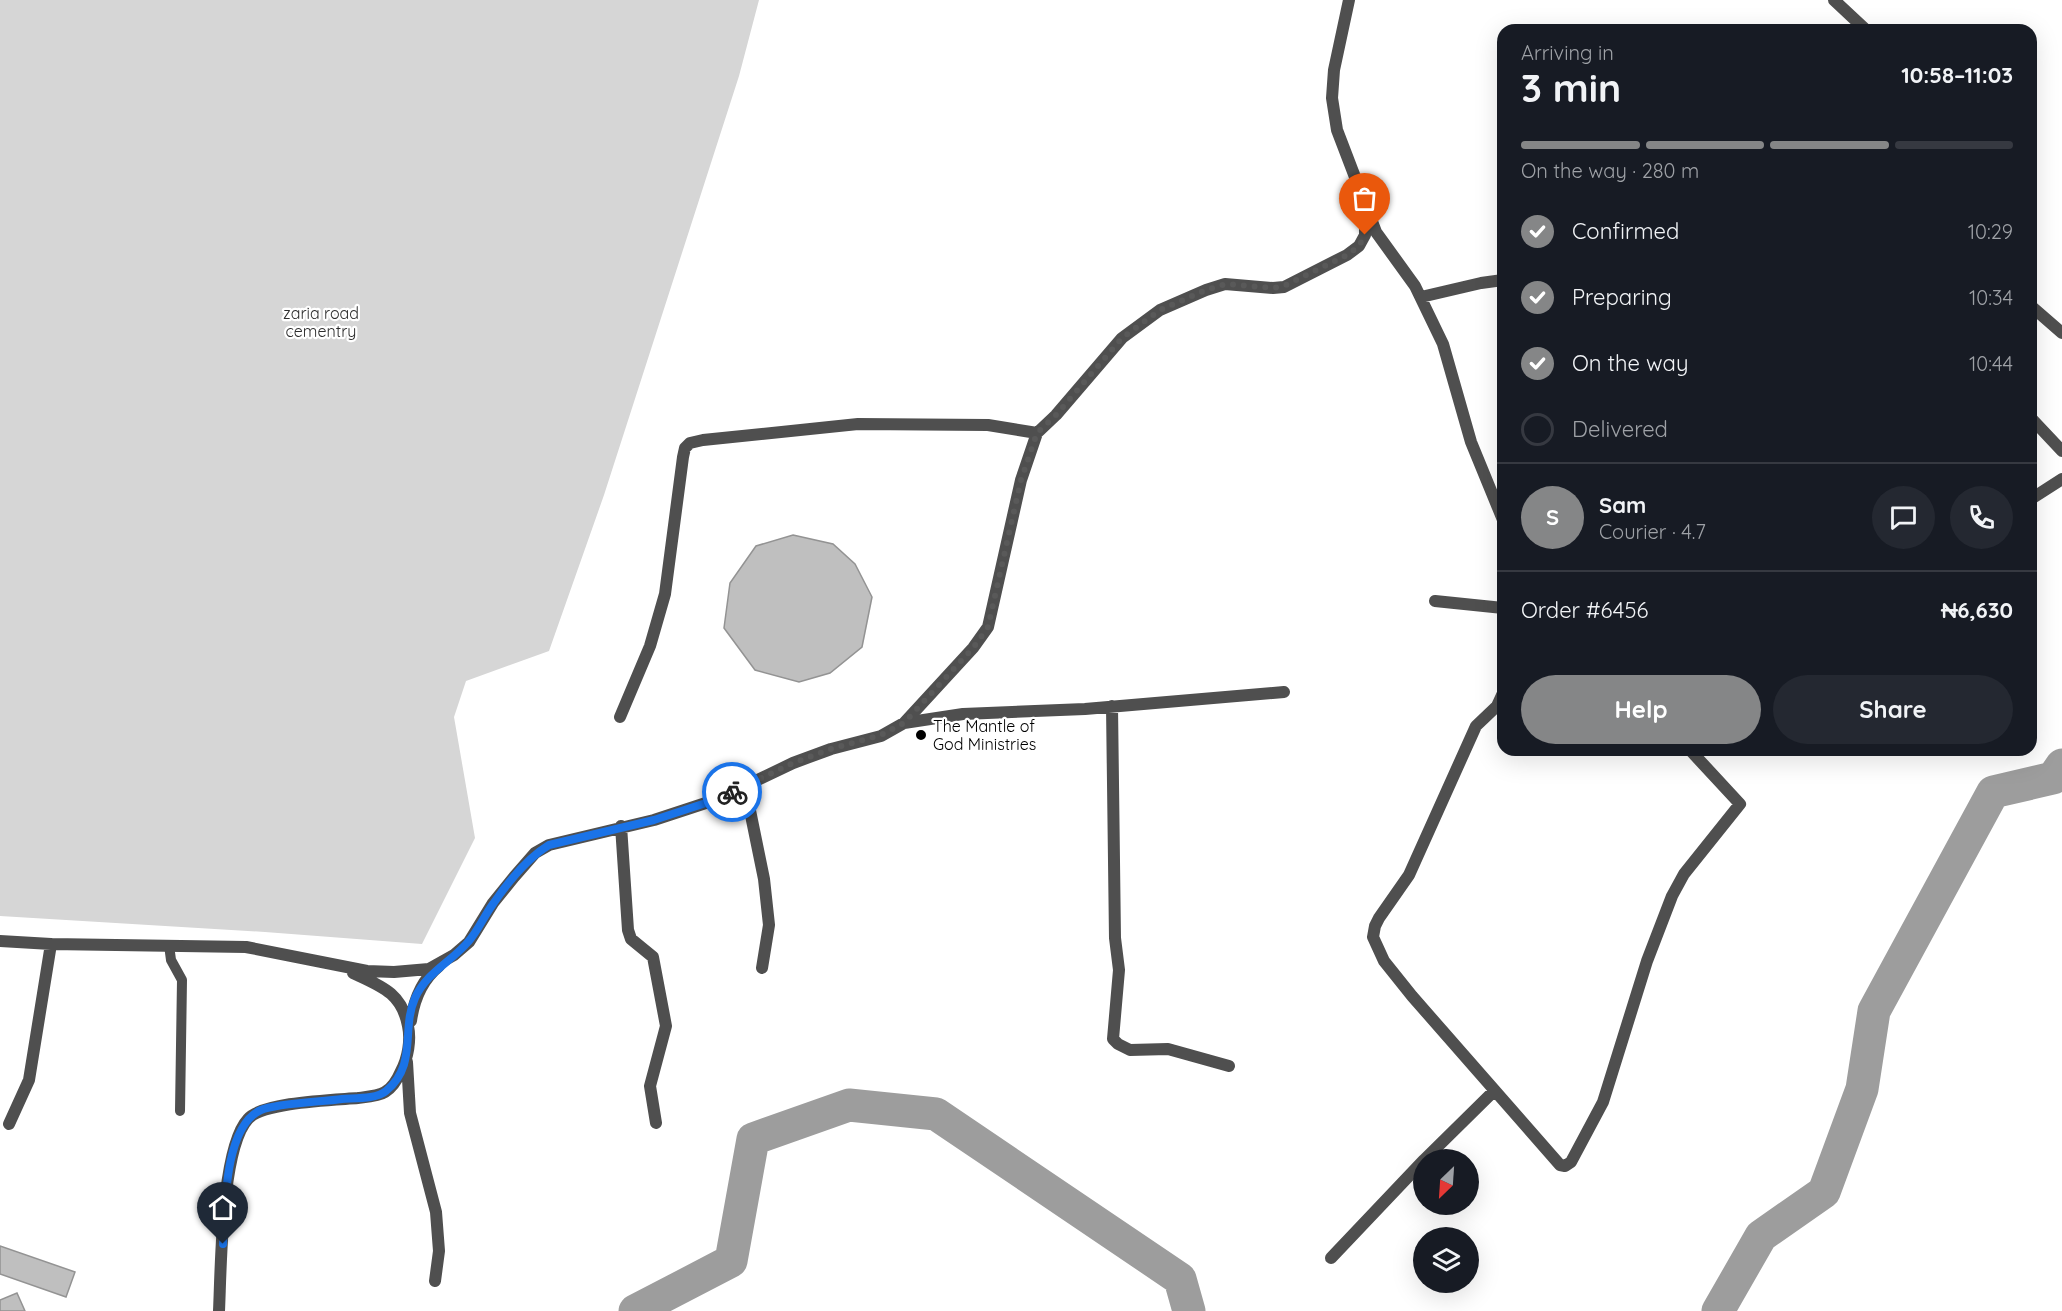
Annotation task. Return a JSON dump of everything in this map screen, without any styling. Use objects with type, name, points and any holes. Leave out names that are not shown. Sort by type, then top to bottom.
[{"type":"street","points":[[1349,0],[1334,70],[1332,98],[1337,130],[1377,232],[1415,286],[1443,344],[1472,442],[1497,505]]},
{"type":"street","points":[[1834,0],[1860,24]]},
{"type":"street","points":[[904,723],[973,648],[988,627],[1021,480],[1037,433],[1056,415],[1122,338],[1160,310],[1226,284],[1273,288],[1284,286],[1347,255],[1359,246],[1365,235],[1365,202]]},
{"type":"street","points":[[1421,297],[1497,281]]},
{"type":"street","points":[[2037,311],[2062,333]]},
{"type":"street","points":[[620,717],[651,646],[663,605],[680,467],[690,443],[858,424],[988,425],[1037,433]]},
{"type":"street","points":[[2037,424],[2062,451]]},
{"type":"street","points":[[2037,495],[2062,479]]},
{"type":"street","points":[[1435,602],[1497,607]]},
{"type":"street","points":[[435,1281],[438,1251],[436,1212],[410,1113],[406,1060],[415,998],[432,973],[469,942],[493,903],[535,854],[549,845],[621,826],[654,820],[718,799],[793,763],[831,749],[881,735],[904,723],[963,714],[1112,706],[1284,692]]},
{"type":"street","points":[[1112,706],[1115,938],[1119,970],[1113,1039],[1130,1050],[1168,1049],[1229,1066]]},
{"type":"street","points":[[1497,706],[1476,726],[1409,875],[1379,918],[1373,937],[1384,961],[1448,1039],[1555,1161],[1565,1166],[1571,1162],[1604,1102],[1647,961],[1672,896],[1684,874],[1740,804],[1696,756]]},
{"type":"street","points":[[744,786],[764,879],[769,925],[762,968]]},
{"type":"street","points":[[621,826],[628,930],[631,939],[653,957],[666,1026],[658,1049],[650,1086],[656,1123]]},
{"type":"street","points":[[0,941],[246,947],[367,971],[429,969],[454,955]]},
{"type":"street","points":[[9,1124],[28,1080],[51,944]]},
{"type":"street","points":[[335,965],[386,990],[400,1002],[406,1011],[409,1031]]},
{"type":"street","points":[[219,1311],[227,1178],[243,1126],[249,1117],[268,1108],[385,1093],[397,1080],[406,1060]]},
{"type":"street","points":[[1435,1149],[1494,1090]]},
{"type":"street","points":[[1331,1258],[1413,1172]]},
{"type":"lane","points":[[169,945],[171,960],[182,980],[180,1111]]},
{"type":"green space","name":"zaria road cementry","points":[[0,0],[759,0],[739,76],[604,495],[549,651],[466,681],[454,717],[475,838],[422,944],[0,916]]},
{"type":"building","points":[[793,535],[833,544],[855,564],[872,597],[862,647],[830,673],[799,682],[755,670],[724,628],[730,583],[756,546]]},
{"type":"building","points":[[0,1246],[75,1272],[66,1297],[0,1274]]},
{"type":"building","points":[[17,1293],[25,1311],[0,1311],[0,1300]]},
{"type":"waterway","points":[[1718,1311],[1761,1236],[1824,1192],[1862,1089],[1874,1011],[1993,792],[2053,778],[2062,765]]},
{"type":"waterway","points":[[635,1311],[731,1261],[753,1139],[849,1105],[936,1114],[1180,1279],[1189,1311]]},
{"type":"way so far","points":[[732,792],[793,763],[831,749],[881,735],[904,723],[973,648],[988,627],[996,600],[1008,533],[1021,480],[1037,433],[1056,415],[1122,338],[1160,310],[1206,290],[1226,284],[1273,288],[1284,286],[1347,255],[1359,246],[1365,235]]},
{"type":"place","name":"The Mantle of God Ministries","points":[[921,735]]},
{"type":"route","points":[[223,1244],[227,1178],[243,1126],[249,1117],[268,1108],[385,1093],[397,1080],[406,1060],[413,1006],[422,986],[432,973],[469,942],[493,903],[535,854],[549,845],[621,826],[654,820],[718,799],[732,792]]}]
